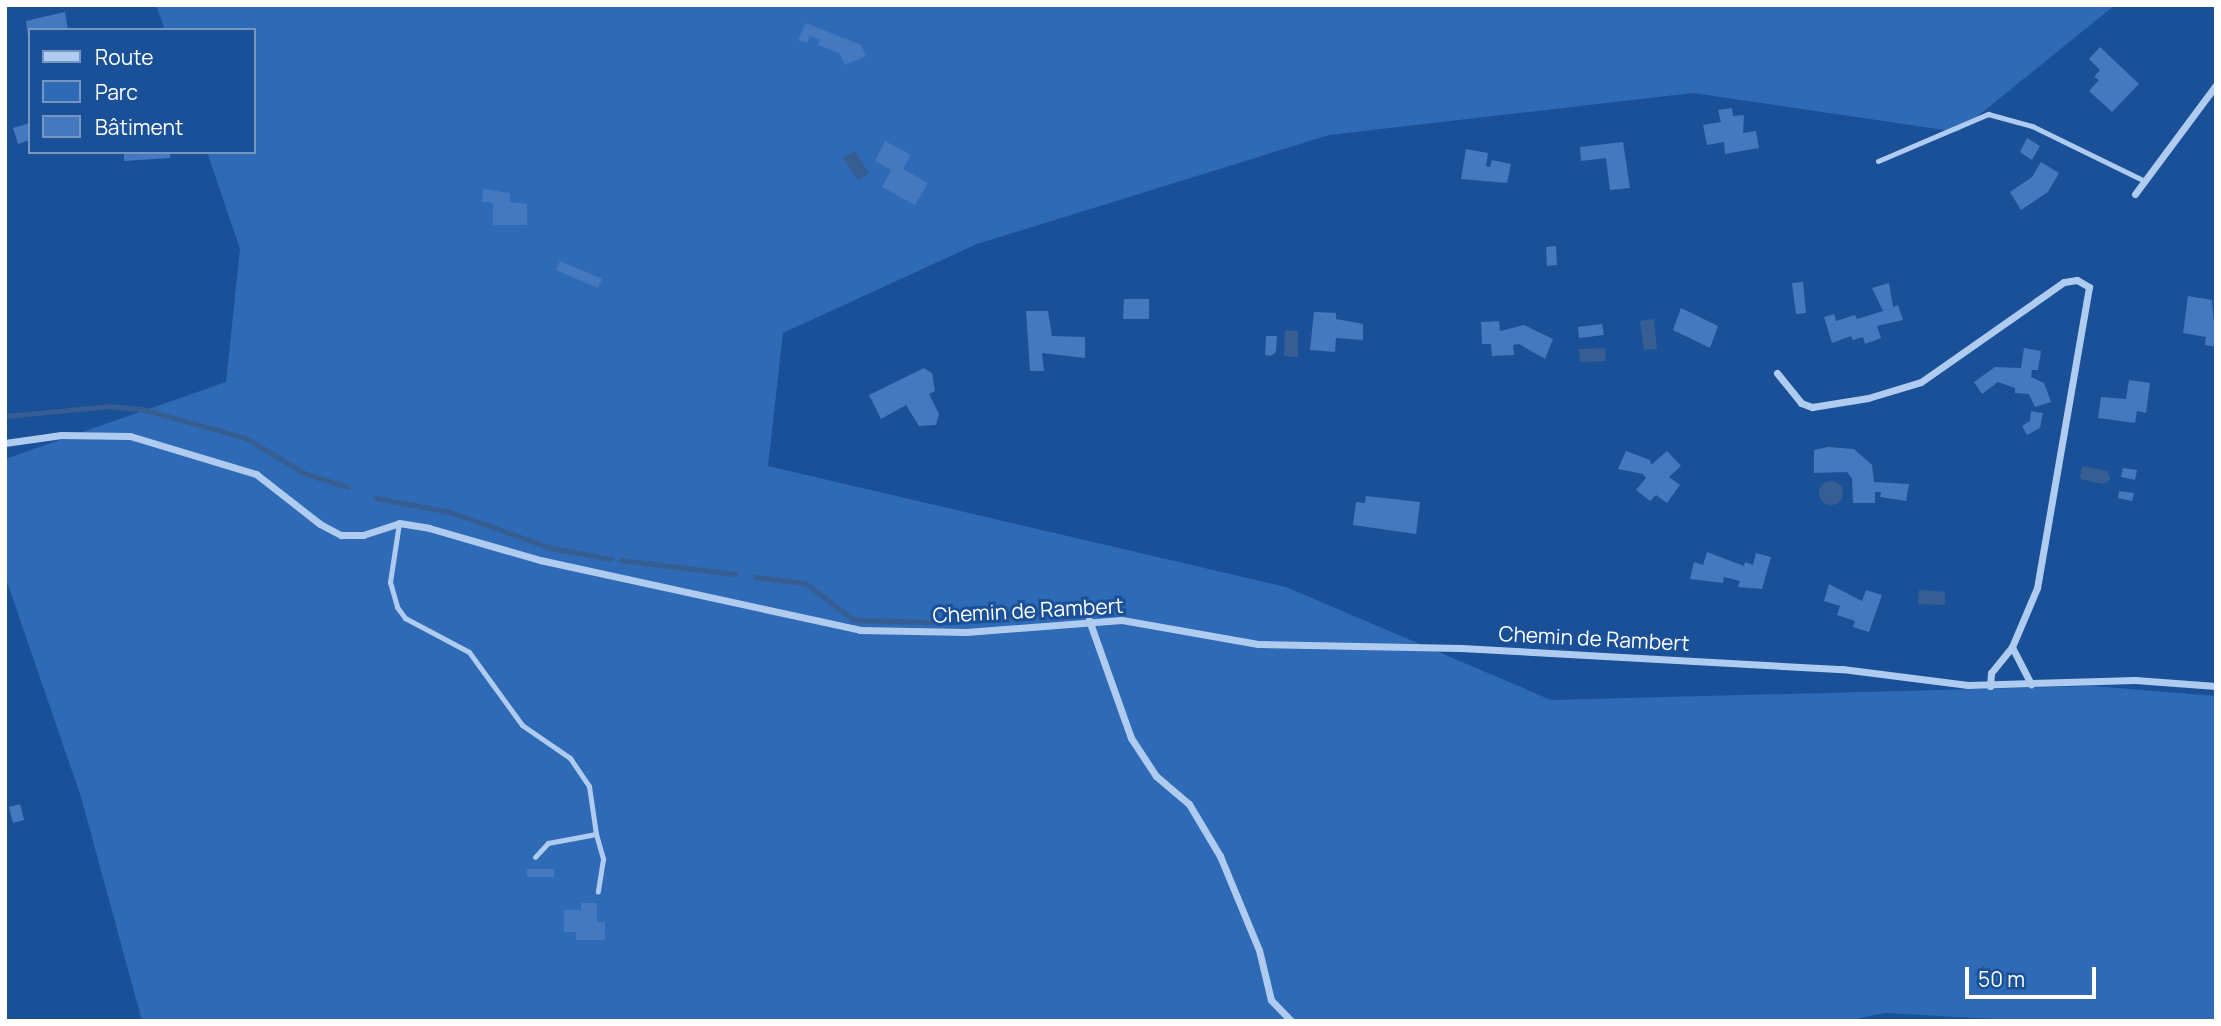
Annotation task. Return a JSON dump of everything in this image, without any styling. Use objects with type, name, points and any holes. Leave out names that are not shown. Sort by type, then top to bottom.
[{"type":"street","points":[[2135,194],[2216,85]]},
{"type":"street","points":[[1777,373],[1787,390],[1812,407],[1868,398],[1921,383],[2064,282],[2077,280],[2089,286],[2037,588],[2012,648],[1991,673],[1990,686]]},
{"type":"street","points":[[5,443],[61,435],[130,436],[256,474],[341,535],[363,535],[399,523]]},
{"type":"street","name":"Chemin de Rambert","points":[[399,523],[540,560],[860,630],[966,632],[1089,621],[1122,621],[1258,644],[1461,648],[1842,669],[1990,686],[2135,680],[2216,686]]},
{"type":"street","points":[[1089,621],[1131,738],[1156,776],[1189,804],[1220,856],[1259,950],[1270,1000],[1292,1021]]},
{"type":"street","points":[[2012,648],[2031,684]]},
{"type":"lane","points":[[1878,161],[1988,114],[2032,126],[2145,181]]},
{"type":"lane","points":[[399,523],[390,582],[397,607],[412,622],[469,652],[522,725],[581,769],[594,805],[596,834],[603,859],[598,892]]},
{"type":"lane","points":[[535,857],[548,843],[596,834]]},
{"type":"green space","points":[[156,5],[2115,5],[1958,132],[1693,93],[1329,135],[977,244],[783,333],[768,466],[1286,587],[1551,700],[2093,686],[2216,696],[2216,1021],[2031,1021],[1885,1013],[1846,1021],[142,1021],[81,797],[5,576],[5,459],[226,382],[240,249],[208,154],[256,154],[256,28],[164,28]]},
{"type":"shaded area","points":[[855,151],[869,173],[858,180],[843,158]]},
{"type":"shaded area","points":[[1654,319],[1657,349],[1644,350],[1640,321]]},
{"type":"shaded area","points":[[1285,330],[1298,331],[1298,357],[1284,356]]},
{"type":"shaded area","points":[[1605,348],[1606,361],[1580,362],[1579,349]]},
{"type":"shaded area","points":[[2082,466],[2108,471],[2110,480],[2104,484],[2080,479]]},
{"type":"shaded area","points":[[1826,481],[1836,481],[1843,488],[1843,498],[1836,505],[1826,505],[1819,498],[1819,488]]},
{"type":"shaded area","points":[[1919,590],[1945,592],[1945,605],[1918,604]]},
{"type":"building","points":[[65,12],[68,28],[28,28],[28,36],[26,21]]},
{"type":"building","points":[[806,23],[861,45],[866,56],[845,65],[839,53],[818,45],[820,40],[810,36],[807,43],[798,40]]},
{"type":"building","points":[[2100,47],[2139,84],[2112,112],[2089,91],[2099,80],[2094,77],[2100,70],[2089,59]]},
{"type":"building","points":[[1732,108],[1733,116],[1744,115],[1743,133],[1756,131],[1759,148],[1725,154],[1724,142],[1707,145],[1703,125],[1721,122],[1718,110]]},
{"type":"building","points":[[28,124],[28,141],[18,144],[13,128]]},
{"type":"building","points":[[2027,138],[2040,146],[2032,160],[2020,152]]},
{"type":"building","points":[[885,141],[911,155],[903,169],[928,183],[915,205],[882,187],[891,170],[875,161]]},
{"type":"building","points":[[1623,142],[1630,188],[1610,190],[1606,158],[1581,161],[1580,147]]},
{"type":"building","points":[[1466,149],[1488,153],[1486,166],[1490,167],[1492,160],[1511,164],[1507,183],[1461,179]]},
{"type":"building","points":[[124,154],[170,154],[170,158],[124,161]]},
{"type":"building","points":[[2041,162],[2059,173],[2048,192],[2021,210],[2010,192],[2032,177]]},
{"type":"building","points":[[483,189],[510,193],[510,202],[527,204],[527,225],[493,225],[493,203],[482,202]]},
{"type":"building","points":[[1556,246],[1557,265],[1547,266],[1546,247]]},
{"type":"building","points":[[560,261],[602,279],[598,288],[556,270]]},
{"type":"building","points":[[1803,282],[1806,313],[1796,314],[1792,283]]},
{"type":"building","points":[[1889,283],[1893,307],[1898,305],[1903,320],[1877,326],[1881,338],[1865,344],[1863,337],[1853,340],[1851,336],[1832,343],[1824,317],[1834,314],[1836,321],[1855,315],[1857,319],[1883,311],[1872,288]]},
{"type":"building","points":[[2188,296],[2212,300],[2216,347],[2205,345],[2206,337],[2183,333]]},
{"type":"building","points":[[1124,299],[1149,299],[1149,319],[1123,319]]},
{"type":"building","points":[[1681,308],[1718,326],[1710,348],[1673,330]]},
{"type":"building","points":[[1026,311],[1048,311],[1052,336],[1085,337],[1085,358],[1042,353],[1044,371],[1030,371]]},
{"type":"building","points":[[1314,312],[1336,313],[1336,319],[1363,324],[1363,340],[1336,338],[1335,352],[1310,350]]},
{"type":"building","points":[[1499,321],[1500,331],[1524,325],[1553,339],[1545,359],[1519,344],[1513,345],[1514,355],[1492,356],[1491,344],[1482,344],[1481,322]]},
{"type":"building","points":[[1602,324],[1604,335],[1579,338],[1578,327]]},
{"type":"building","points":[[1266,336],[1277,336],[1276,352],[1271,356],[1265,355]]},
{"type":"building","points":[[2024,348],[2041,351],[2038,370],[2032,370],[2031,377],[2044,383],[2051,402],[2035,407],[2029,394],[2015,393],[2015,388],[1998,382],[1982,394],[1974,382],[1995,367],[2021,368]]},
{"type":"building","points":[[924,368],[932,373],[935,391],[929,394],[939,414],[936,425],[919,426],[906,405],[881,419],[869,395]]},
{"type":"building","points":[[2129,380],[2150,383],[2146,413],[2137,411],[2135,423],[2098,418],[2101,397],[2126,399]]},
{"type":"building","points":[[2031,411],[2043,413],[2040,428],[2027,435],[2022,426],[2030,421]]},
{"type":"building","points":[[1828,447],[1854,449],[1872,465],[1874,482],[1909,484],[1906,501],[1880,497],[1881,492],[1875,492],[1875,503],[1853,503],[1852,478],[1847,472],[1814,473],[1814,450]]},
{"type":"building","points":[[1626,451],[1650,460],[1651,465],[1667,451],[1681,466],[1669,477],[1680,485],[1667,503],[1656,495],[1650,501],[1636,490],[1646,478],[1643,474],[1618,469]]},
{"type":"building","points":[[2123,468],[2137,470],[2135,480],[2121,477]]},
{"type":"building","points":[[2119,491],[2134,493],[2132,501],[2118,498]]},
{"type":"building","points":[[1366,496],[1420,502],[1416,534],[1353,525],[1356,502],[1365,503]]},
{"type":"building","points":[[1707,552],[1744,566],[1745,562],[1753,565],[1756,553],[1771,557],[1762,589],[1738,587],[1740,581],[1724,577],[1723,583],[1690,579],[1694,562],[1703,565]]},
{"type":"building","points":[[1829,584],[1862,601],[1866,590],[1882,595],[1869,632],[1853,627],[1855,621],[1837,615],[1840,606],[1824,601]]},
{"type":"building","points":[[20,804],[24,820],[13,823],[9,807]]},
{"type":"building","points":[[527,869],[554,869],[554,877],[527,877]]},
{"type":"building","points":[[581,903],[597,903],[597,922],[605,922],[605,940],[576,940],[576,932],[564,932],[564,910],[581,910]]},
{"type":"waterway","points":[[5,416],[110,406],[141,409],[246,438],[306,474],[348,487]]},
{"type":"waterway","points":[[376,498],[450,512],[551,548],[611,559]]},
{"type":"waterway","points":[[621,560],[735,574]]},
{"type":"waterway","points":[[755,577],[805,583],[854,620],[940,622],[1069,610]]}]
